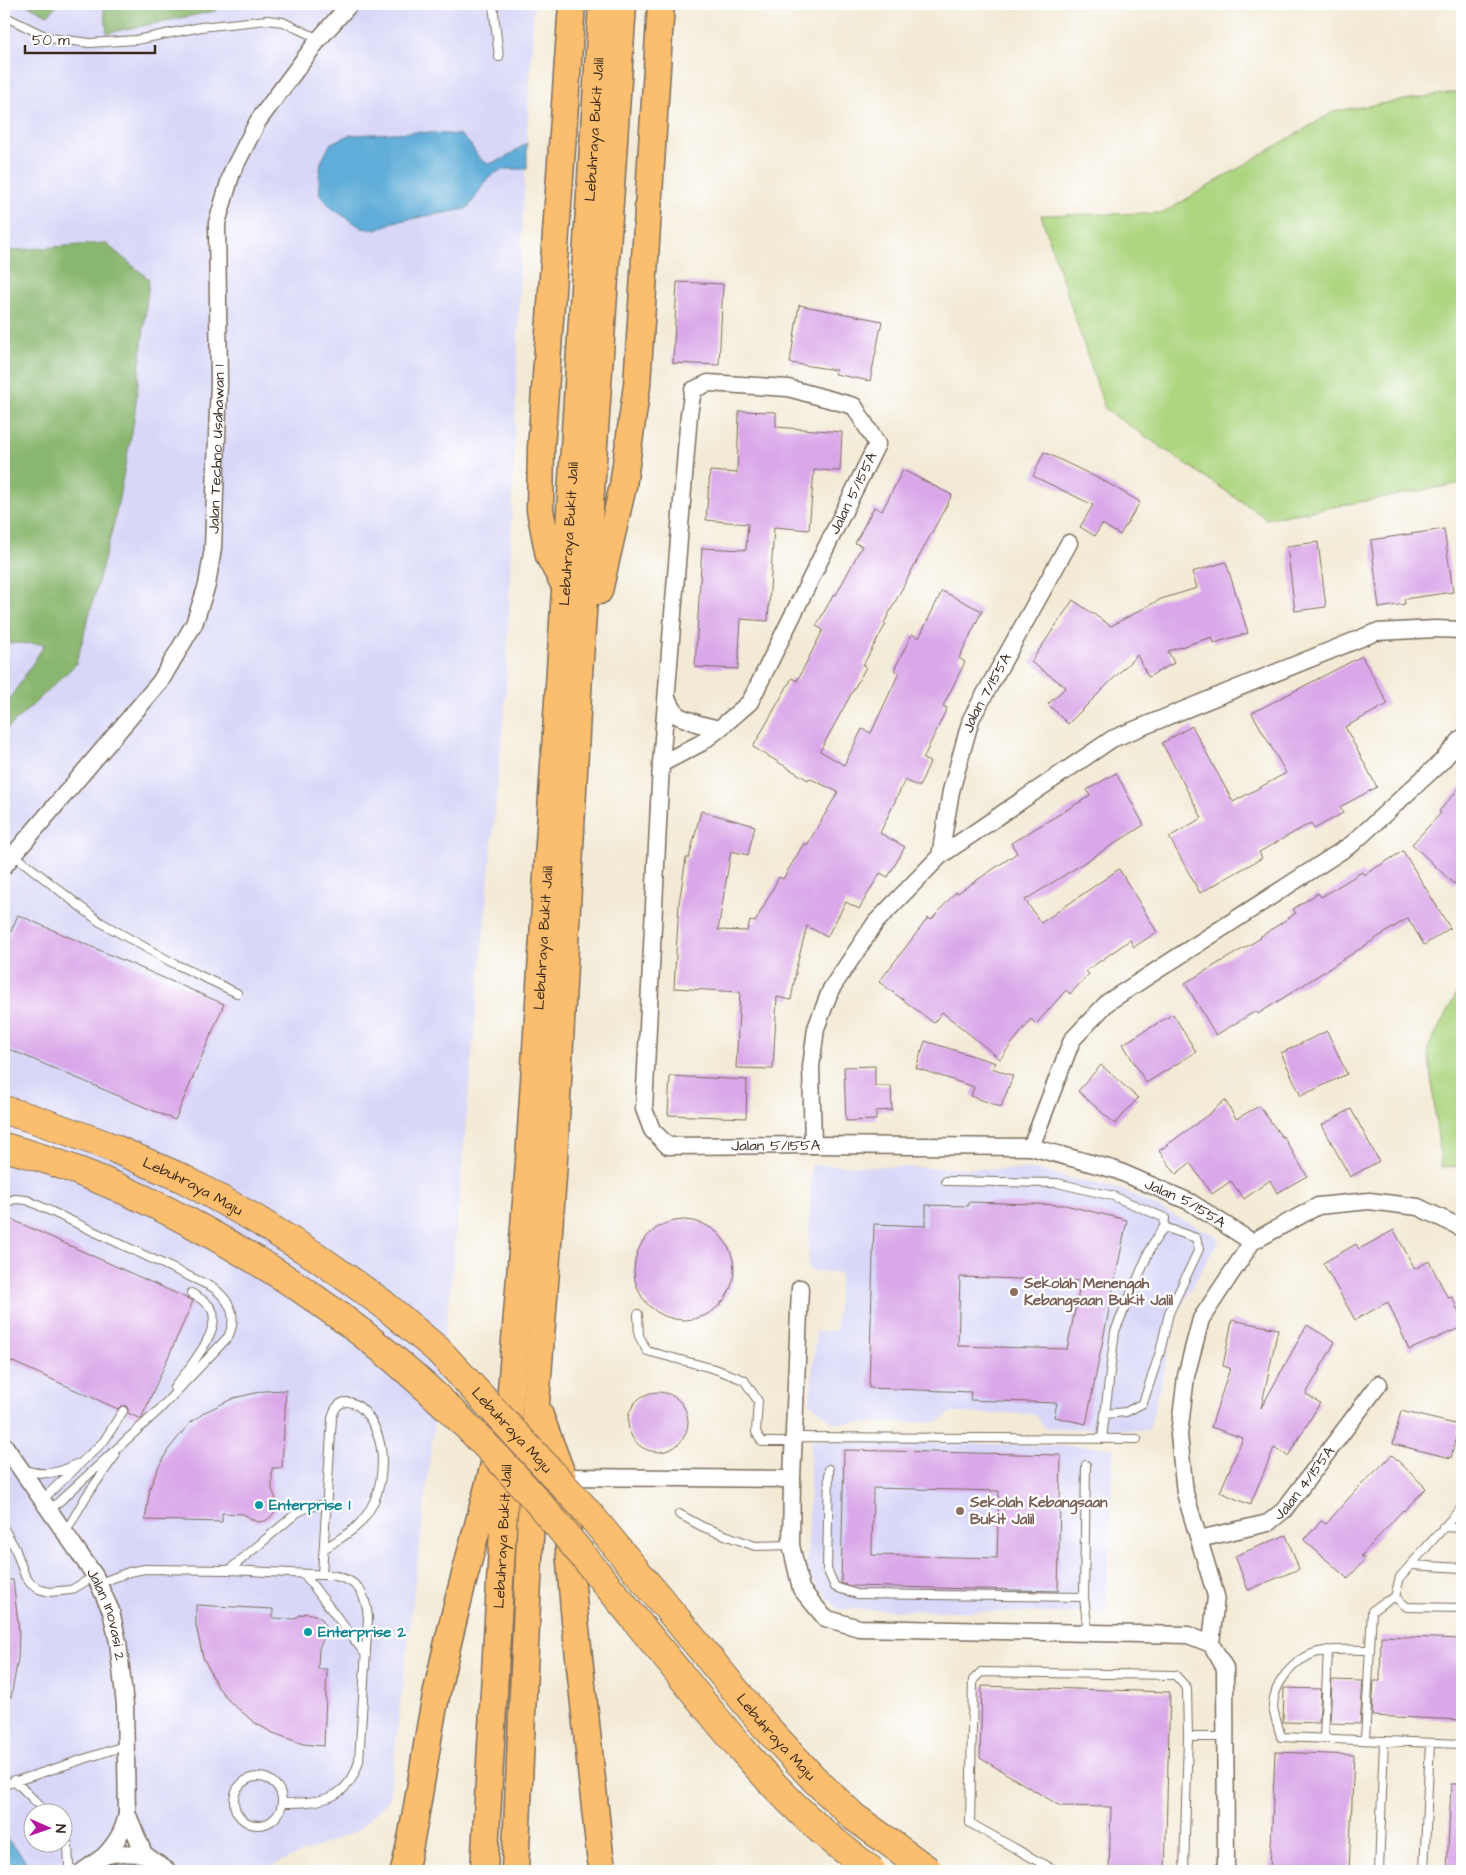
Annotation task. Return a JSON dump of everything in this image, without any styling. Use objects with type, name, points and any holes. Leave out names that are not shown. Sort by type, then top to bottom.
[{"type":"highway","points":[[564,585],[549,556],[540,510],[541,448],[572,4]]},
{"type":"highway","name":"Lebuhraya Bukit Jalil","points":[[484,1871],[523,1403],[553,1177],[579,674],[582,488],[602,4]]},
{"type":"highway","name":"Lebuhraya Bukit Jalil","points":[[515,1871],[528,1176],[564,585],[582,488],[623,4]]},
{"type":"highway","points":[[579,674],[623,486],[637,385],[660,4]]},
{"type":"highway","name":"Lebuhraya Maju","points":[[4,1110],[106,1145],[182,1178],[293,1242],[382,1303],[438,1350],[586,1510],[766,1726],[815,1780],[854,1817],[929,1871]]},
{"type":"highway","name":"Lebuhraya Maju","points":[[4,1147],[101,1180],[219,1238],[315,1298],[402,1366],[444,1404],[530,1493],[602,1578],[725,1730],[763,1773],[814,1824],[872,1871]]},
{"type":"highway","points":[[523,1403],[563,1477],[574,1610],[600,1866]]},
{"type":"highway","points":[[407,1864],[434,1710],[464,1577],[523,1403]]},
{"type":"street","name":"Jalan Techno Usahawan 1","points":[[8,860],[160,682],[194,624],[207,585],[213,548],[219,382],[217,223],[232,172],[258,121],[319,39],[350,4]]},
{"type":"street","name":"Jalan 5/155A","points":[[661,764],[720,730],[750,702],[877,444],[854,406],[788,388],[708,383],[693,390],[689,414],[661,764],[644,1109],[652,1130],[668,1146],[1032,1147],[1116,1170],[1190,1202],[1252,1242]]},
{"type":"street","name":"Jalan 7/155A","points":[[940,856],[951,791],[971,719],[1069,543]]},
{"type":"street","points":[[813,1145],[811,1067],[816,1028],[831,989],[876,922],[940,856],[1112,739],[1376,632],[1436,629],[1462,630]]},
{"type":"street","points":[[667,699],[678,716],[720,730]]},
{"type":"street","points":[[1032,1147],[1072,1040],[1108,1002],[1352,844],[1442,761],[1462,738]]},
{"type":"street","points":[[1226,1871],[1225,1668],[1211,1644],[1216,1596],[1185,1493],[1179,1435],[1186,1376],[1201,1319],[1252,1242],[1318,1206],[1369,1201],[1418,1207],[1462,1228]]},
{"type":"street","points":[[800,1288],[791,1545],[801,1589],[825,1618],[859,1628],[1188,1635],[1211,1644]]},
{"type":"street","name":"Jalan 4/155A","points":[[1199,1539],[1268,1523],[1284,1510],[1379,1384]]},
{"type":"street","name":"Jalan Inovasi 2","points":[[4,1445],[97,1579],[111,1612],[118,1642],[125,1705],[127,1813]]},
{"type":"street","points":[[563,1477],[792,1480]]},
{"type":"street","points":[[127,1813],[144,1854],[168,1871]]},
{"type":"street","points":[[83,1871],[104,1856],[115,1844],[125,1825],[127,1813]]},
{"type":"street","points":[[104,1856],[118,1853],[144,1854]]},
{"type":"lane","points":[[493,4],[499,57]]},
{"type":"lane","points":[[4,16],[49,38],[90,43],[136,40],[201,26],[267,20],[283,22],[319,39]]},
{"type":"lane","points":[[8,860],[100,922],[173,963],[237,993]]},
{"type":"lane","points":[[946,1181],[1057,1183],[1114,1196],[1165,1218],[1164,1226],[1152,1245],[1115,1331],[1102,1439]]},
{"type":"lane","points":[[4,1203],[15,1199],[27,1200],[214,1288],[230,1304],[233,1316],[233,1327],[228,1337],[159,1410],[130,1437],[46,1505]]},
{"type":"lane","points":[[1105,1414],[1126,1412],[1144,1403],[1160,1352],[1168,1313],[1199,1249],[1196,1238],[1164,1226]]},
{"type":"lane","points":[[159,1410],[212,1332],[214,1318],[209,1305],[191,1293]]},
{"type":"lane","points":[[638,1314],[639,1336],[647,1351],[744,1380],[758,1401],[756,1432],[762,1442],[794,1439],[1137,1439]]},
{"type":"lane","points":[[322,1574],[332,1418],[336,1407],[345,1402],[350,1402],[358,1405],[368,1416],[374,1427],[381,1456],[379,1488],[370,1507],[358,1524],[324,1549]]},
{"type":"lane","points":[[46,1505],[113,1429],[124,1412]]},
{"type":"lane","points":[[65,1533],[100,1474],[130,1437]]},
{"type":"lane","points":[[20,1468],[38,1474],[56,1472],[68,1469],[92,1453]]},
{"type":"lane","points":[[1086,1465],[1084,1597],[1088,1634]]},
{"type":"lane","points":[[829,1470],[827,1569],[835,1587],[858,1594],[1084,1597]]},
{"type":"lane","points":[[229,1570],[298,1512],[309,1507],[326,1504]]},
{"type":"lane","points":[[1396,1597],[1400,1577],[1462,1507]]},
{"type":"lane","points":[[679,1514],[703,1527],[755,1546],[791,1545]]},
{"type":"lane","points":[[1443,1527],[1462,1528]]},
{"type":"lane","points":[[4,1528],[15,1548],[25,1576],[31,1584],[49,1592],[70,1590],[97,1579],[145,1569],[322,1574],[344,1577],[354,1582],[362,1592],[367,1605],[368,1618],[359,1760],[356,1774],[349,1785],[340,1793],[331,1797],[305,1803],[283,1803]]},
{"type":"lane","points":[[1411,1565],[1462,1568]]},
{"type":"lane","points":[[304,1574],[366,1655]]},
{"type":"lane","points":[[1396,1597],[1407,1606],[1462,1608]]},
{"type":"lane","points":[[1365,1740],[1372,1611],[1384,1602],[1396,1597]]},
{"type":"lane","points":[[1370,1650],[1328,1650],[1310,1654],[1293,1666],[1277,1686],[1273,1707],[1281,1737],[1462,1744]]},
{"type":"lane","points":[[1324,1738],[1328,1650]]},
{"type":"lane","points":[[1059,1871],[1050,1868],[970,1823],[973,1680],[981,1672],[1175,1675],[1188,1688],[1184,1871]]},
{"type":"lane","points":[[1188,1737],[1225,1737]]},
{"type":"lane","points":[[1379,1871],[1384,1741]]},
{"type":"lane","points":[[1424,1871],[1430,1743]]},
{"type":"lane","points":[[4,1785],[14,1780],[127,1745]]},
{"type":"lane","points":[[250,1778],[266,1778],[279,1787],[283,1803],[281,1811],[276,1818],[262,1825],[254,1825],[240,1818],[234,1803],[234,1795],[243,1781],[250,1778]]},
{"type":"lane","points":[[14,1780],[36,1802]]},
{"type":"lane","points":[[68,1852],[69,1866],[75,1871]]},
{"type":"shaded area","points":[[4,4],[534,4],[521,250],[506,694],[451,1283],[389,1800],[357,1831],[273,1865],[269,1871],[4,1871]]},
{"type":"shaded area","name":"Sekolah Menengah Kebangsaan Bukit Jalil","points":[[811,1165],[1036,1170],[1123,1190],[1220,1238],[1179,1310],[1149,1430],[1045,1428],[1034,1414],[950,1413],[939,1422],[834,1423],[810,1403],[816,1332],[836,1331],[840,1273],[808,1270]]},
{"type":"shaded area","name":"Sekolah Kebangsaan Bukit Jalil","points":[[811,1440],[1114,1447],[1106,1614],[838,1609],[807,1575]]},
{"type":"green space","points":[[26,4],[58,4],[48,15]]},
{"type":"green space","points":[[103,4],[223,4],[215,11],[107,33]]},
{"type":"green space","points":[[1462,91],[1462,483],[1267,519],[1105,409],[1041,215],[1163,213],[1335,111]]},
{"type":"green space","points":[[105,243],[149,279],[134,420],[114,523],[76,664],[4,732],[4,708],[45,644],[4,643],[4,251]]},
{"type":"green space","points":[[1462,983],[1462,1166],[1441,1167],[1428,1048]]},
{"type":"water","points":[[417,132],[461,135],[470,144],[479,158],[488,164],[503,159],[527,143],[527,169],[499,171],[483,185],[466,209],[393,222],[377,230],[362,228],[333,209],[320,195],[319,178],[321,162],[331,143],[350,135]]},
{"type":"water","points":[[4,1838],[19,1852],[25,1861],[28,1871],[4,1871]]},
{"type":"building","points":[[677,282],[723,284],[719,365],[673,363]]},
{"type":"building","points":[[799,305],[882,321],[870,381],[835,374],[836,370],[790,363]]},
{"type":"building","points":[[739,411],[776,412],[776,427],[842,432],[840,471],[814,470],[809,530],[774,527],[768,621],[741,619],[738,669],[695,667],[702,548],[746,550],[748,524],[706,520],[710,471],[737,473]]},
{"type":"building","points":[[1044,452],[1106,482],[1140,502],[1120,535],[1102,524],[1095,536],[1080,527],[1093,505],[1033,476]]},
{"type":"building","points":[[903,470],[952,495],[863,665],[866,667],[820,751],[844,765],[862,729],[871,733],[899,673],[894,670],[912,634],[919,638],[942,591],[982,611],[959,658],[965,662],[943,706],[947,708],[923,759],[930,762],[919,787],[905,780],[880,833],[905,847],[888,877],[880,873],[859,909],[846,902],[827,937],[807,926],[795,972],[791,1000],[777,997],[773,1069],[736,1068],[740,992],[674,988],[679,903],[686,858],[689,858],[701,811],[755,826],[748,855],[731,851],[718,930],[747,931],[750,921],[755,922],[779,877],[783,879],[804,843],[807,845],[838,792],[809,778],[808,780],[753,747],[792,678],[797,681],[823,630],[816,626],[834,594],[836,595],[862,546],[855,543],[874,507],[882,511]]},
{"type":"building","points":[[1444,529],[1453,592],[1404,599],[1405,604],[1379,608],[1371,540]]},
{"type":"building","points":[[1318,542],[1326,607],[1295,611],[1287,546]]},
{"type":"building","points":[[1226,562],[1248,633],[1214,643],[1212,637],[1168,651],[1174,663],[1148,677],[1137,655],[1068,724],[1048,704],[1066,687],[1031,662],[1073,600],[1111,626],[1161,599],[1197,588],[1192,572]]},
{"type":"building","points":[[1362,656],[1388,704],[1345,727],[1377,787],[1340,807],[1343,813],[1314,829],[1311,823],[1259,852],[1262,858],[1200,893],[1169,837],[1202,818],[1162,743],[1192,726],[1233,802],[1286,773],[1252,713]]},
{"type":"building","points":[[1116,773],[1144,825],[1025,900],[1041,923],[1119,869],[1157,932],[1134,947],[1130,940],[1086,971],[1089,974],[1070,994],[1066,990],[1036,1024],[1031,1019],[1000,1059],[942,1012],[934,1023],[879,982],[928,918],[931,920],[956,892],[958,893],[1017,853],[1011,843],[1090,796],[1087,790]]},
{"type":"building","points":[[1462,785],[1462,875],[1454,884],[1412,844],[1441,813],[1439,811]]},
{"type":"building","points":[[1403,851],[1450,928],[1424,945],[1408,918],[1258,1014],[1256,1011],[1216,1035],[1185,983],[1261,938],[1296,913],[1293,909],[1318,893],[1321,897],[1362,872],[1364,875]]},
{"type":"building","points":[[18,915],[224,1004],[175,1120],[4,1047],[4,948]]},
{"type":"building","points":[[1173,1014],[1196,1052],[1146,1083],[1123,1044]]},
{"type":"building","points":[[1327,1031],[1347,1074],[1301,1096],[1281,1053]]},
{"type":"building","points":[[925,1041],[996,1063],[992,1068],[1013,1076],[1001,1107],[971,1096],[974,1087],[916,1068]]},
{"type":"building","points":[[1101,1065],[1138,1098],[1115,1124],[1078,1091]]},
{"type":"building","points":[[875,1066],[875,1086],[891,1086],[892,1110],[876,1111],[876,1120],[846,1121],[844,1067]]},
{"type":"building","points":[[670,1076],[747,1080],[746,1118],[668,1115]]},
{"type":"building","points":[[1225,1100],[1236,1119],[1259,1106],[1283,1136],[1307,1176],[1277,1193],[1270,1180],[1244,1199],[1231,1181],[1212,1194],[1190,1163],[1176,1174],[1159,1151]]},
{"type":"building","points":[[1351,1109],[1379,1161],[1350,1177],[1322,1125]]},
{"type":"building","points":[[968,1202],[1065,1205],[1127,1220],[1086,1424],[1054,1417],[1057,1403],[970,1400],[971,1392],[869,1388],[874,1224],[926,1226],[926,1205],[968,1206]],"holes":[[[960,1277],[1081,1281],[1067,1349],[958,1346]]]},
{"type":"building","points":[[4,1216],[193,1301],[141,1419],[128,1413],[126,1406],[121,1406],[118,1409],[4,1358]]},
{"type":"building","points":[[684,1220],[703,1224],[720,1234],[730,1251],[734,1270],[730,1289],[720,1306],[703,1316],[684,1320],[665,1316],[648,1306],[638,1289],[634,1270],[638,1251],[648,1234],[665,1224]]},
{"type":"building","points":[[1394,1230],[1415,1269],[1429,1261],[1448,1298],[1452,1297],[1462,1320],[1462,1327],[1409,1350],[1388,1302],[1355,1320],[1323,1263],[1356,1244],[1359,1249]]},
{"type":"building","points":[[1232,1320],[1278,1329],[1261,1408],[1307,1325],[1335,1342],[1306,1394],[1320,1403],[1288,1456],[1274,1448],[1250,1505],[1220,1492],[1243,1438],[1211,1427],[1230,1368],[1223,1366]]},
{"type":"building","points":[[286,1390],[282,1468],[272,1468],[272,1489],[277,1502],[276,1510],[271,1517],[265,1521],[257,1522],[243,1514],[222,1513],[222,1522],[145,1520],[150,1488],[158,1468],[168,1450],[188,1425],[205,1412],[234,1398],[264,1391]]},
{"type":"building","points":[[658,1392],[675,1397],[683,1405],[688,1422],[683,1439],[675,1447],[658,1452],[641,1447],[633,1439],[628,1422],[633,1405],[641,1397]]},
{"type":"building","points":[[1401,1411],[1459,1425],[1451,1458],[1393,1444]]},
{"type":"building","points":[[844,1450],[1061,1455],[1058,1591],[850,1586],[841,1583]],"holes":[[[873,1488],[999,1491],[997,1558],[872,1555]]]},
{"type":"building","points":[[1392,1455],[1426,1488],[1361,1556],[1365,1559],[1348,1579],[1304,1540],[1321,1521],[1326,1524],[1356,1490]]},
{"type":"building","points":[[1286,1535],[1299,1569],[1248,1590],[1235,1556]]},
{"type":"building","points":[[4,1580],[13,1580],[19,1631],[18,1659],[11,1697],[4,1696]]},
{"type":"building","points":[[196,1605],[273,1609],[273,1618],[294,1619],[307,1613],[322,1619],[326,1634],[319,1648],[318,1669],[327,1669],[324,1746],[303,1744],[273,1733],[255,1723],[230,1702],[217,1686],[203,1657],[196,1626]]},
{"type":"building","points":[[1381,1636],[1462,1639],[1462,1720],[1372,1716],[1374,1681],[1380,1681]]},
{"type":"building","points":[[1332,1680],[1363,1681],[1360,1724],[1330,1723]]},
{"type":"building","points":[[982,1686],[1170,1692],[1165,1871],[1109,1871],[1111,1807],[1060,1806],[980,1758]]},
{"type":"building","points":[[1284,1688],[1321,1689],[1319,1723],[1283,1722]]},
{"type":"building","points":[[1275,1752],[1354,1755],[1349,1871],[1270,1871]]},
{"type":"building","points":[[1451,1784],[1462,1784],[1462,1871],[1447,1871]]},
{"type":"place","name":"Sekolah Menengah Kebangsaan Bukit Jalil","points":[[1014,1292]]},
{"type":"place","name":"Enterprise 1","points":[[259,1505]]},
{"type":"place","name":"Sekolah Kebangsaan Bukit Jalil","points":[[960,1511]]},
{"type":"place","name":"Enterprise 2","points":[[308,1632]]}]
